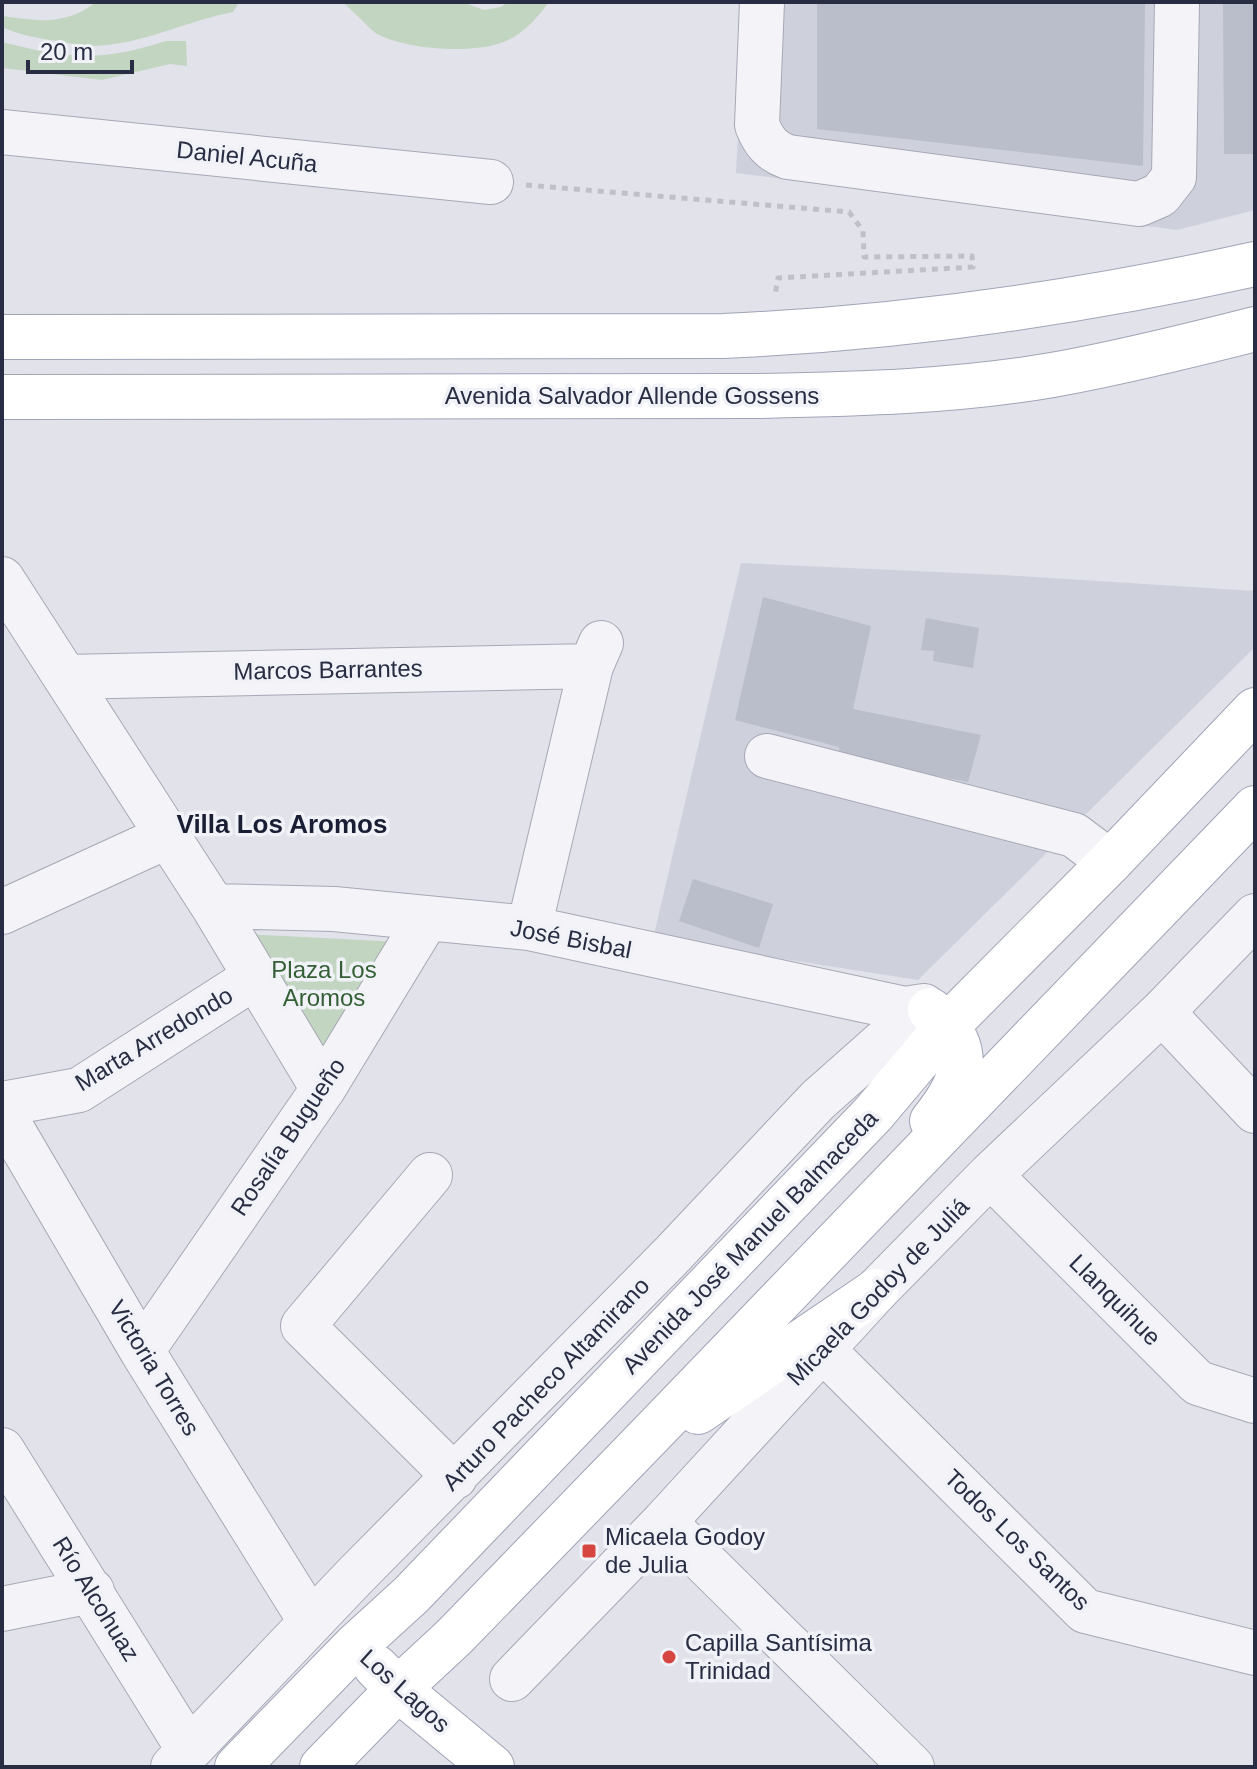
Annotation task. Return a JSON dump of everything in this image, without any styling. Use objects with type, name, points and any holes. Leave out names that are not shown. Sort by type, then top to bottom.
[{"type":"main road","points":[[2,337],[723,336],[808,332],[970,315],[1112,294],[1255,264]]},
{"type":"main road","name":"Avenida Salvador Allende Gossens","points":[[2,397],[758,396],[882,392],[1049,376],[1255,329]]},
{"type":"main road","name":"Avenida José Manuel Balmaceda","points":[[237,1767],[355,1646],[411,1595],[873,1114],[936,1015],[1044,929],[1255,710]]},
{"type":"main road","points":[[322,1767],[454,1637],[1255,808]]},
{"type":"main road","points":[[888,1187],[907,1152],[947,1102],[957,1080],[962,1053],[936,1015]]},
{"type":"main road","points":[[652,1433],[693,1415],[876,1291]]},
{"type":"main road","name":"Los Lagos","points":[[355,1646],[398,1689],[492,1767]]},
{"type":"street","points":[[762,2],[757,125],[769,147],[778,153],[788,157],[1139,204],[1160,195],[1174,177],[1177,2]]},
{"type":"street","name":"Daniel Acuña","points":[[2,132],[491,182]]},
{"type":"street","points":[[2,579],[213,906],[323,1089]]},
{"type":"street","name":"Marcos Barrantes","points":[[65,677],[596,654],[529,928]]},
{"type":"street","points":[[767,756],[1074,835],[1110,862]]},
{"type":"street","points":[[2,912],[168,836]]},
{"type":"street","name":"José Bisbal","points":[[213,906],[334,909],[529,928],[936,1015]]},
{"type":"street","name":"Micaela Godoy de Juliá","points":[[512,1679],[664,1522],[876,1291],[990,1175],[1162,1012],[1255,916]]},
{"type":"street","name":"Rosalía Bugueño","points":[[142,1351],[323,1089],[427,918]]},
{"type":"street","name":"Marta Arredondo","points":[[2,1104],[79,1090],[255,977]]},
{"type":"street","points":[[1162,1012],[1255,1111]]},
{"type":"street","name":"Arturo Pacheco Altamirano","points":[[181,1758],[670,1257],[818,1100],[936,1015]]},
{"type":"street","name":"Victoria Torres","points":[[2,1112],[142,1351],[311,1622]]},
{"type":"street","points":[[430,1175],[303,1326],[455,1477]]},
{"type":"street","name":"Llanquihue","points":[[990,1175],[1198,1383],[1255,1401]]},
{"type":"street","name":"Todos Los Santos","points":[[822,1349],[1085,1611],[1255,1653]]},
{"type":"street","name":"Río Alcohuaz","points":[[2,1450],[92,1591],[181,1758]]},
{"type":"street","points":[[664,1522],[912,1767]]},
{"type":"street","points":[[2,1609],[92,1591]]},
{"type":"path","points":[[491,182],[849,212],[863,231],[864,257],[972,256],[973,267],[778,278]]},
{"type":"shaded area","points":[[745,2],[1255,2],[1255,210],[1177,230],[736,173]]},
{"type":"shaded area","points":[[741,563],[1255,591],[1255,647],[918,980],[653,939]]},
{"type":"green space","points":[[96,2],[239,2],[233,12],[106,45],[49,40],[2,27],[2,16],[51,20],[74,15]]},
{"type":"green space","points":[[342,2],[462,2],[484,10],[501,7],[508,2],[549,2],[531,24],[508,40],[479,48],[444,49],[408,44],[379,35]]},
{"type":"green space","points":[[166,41],[186,41],[187,66],[170,64],[102,80],[2,68],[2,42],[46,52],[84,56],[122,52]]},
{"type":"green space","name":"Plaza Los Aromos","points":[[242,934],[399,942],[317,1056]]},
{"type":"building","points":[[817,2],[1145,2],[1143,166],[817,129]]},
{"type":"building","points":[[1223,2],[1255,2],[1255,154],[1224,154]]},
{"type":"building","points":[[763,597],[871,626],[853,709],[981,735],[968,782],[938,776],[933,790],[840,758],[839,747],[735,720]]},
{"type":"building","points":[[926,618],[979,628],[973,668],[933,661],[934,651],[921,650]]},
{"type":"building","points":[[693,879],[773,904],[759,948],[679,921]]},
{"type":"place","name":"Micaela Godoy de Julia","points":[[589,1551]]},
{"type":"place","name":"Capilla Santísima Trinidad","points":[[669,1657]]},
{"type":"district","name":"Villa Los Aromos","points":[[282,824]]}]
